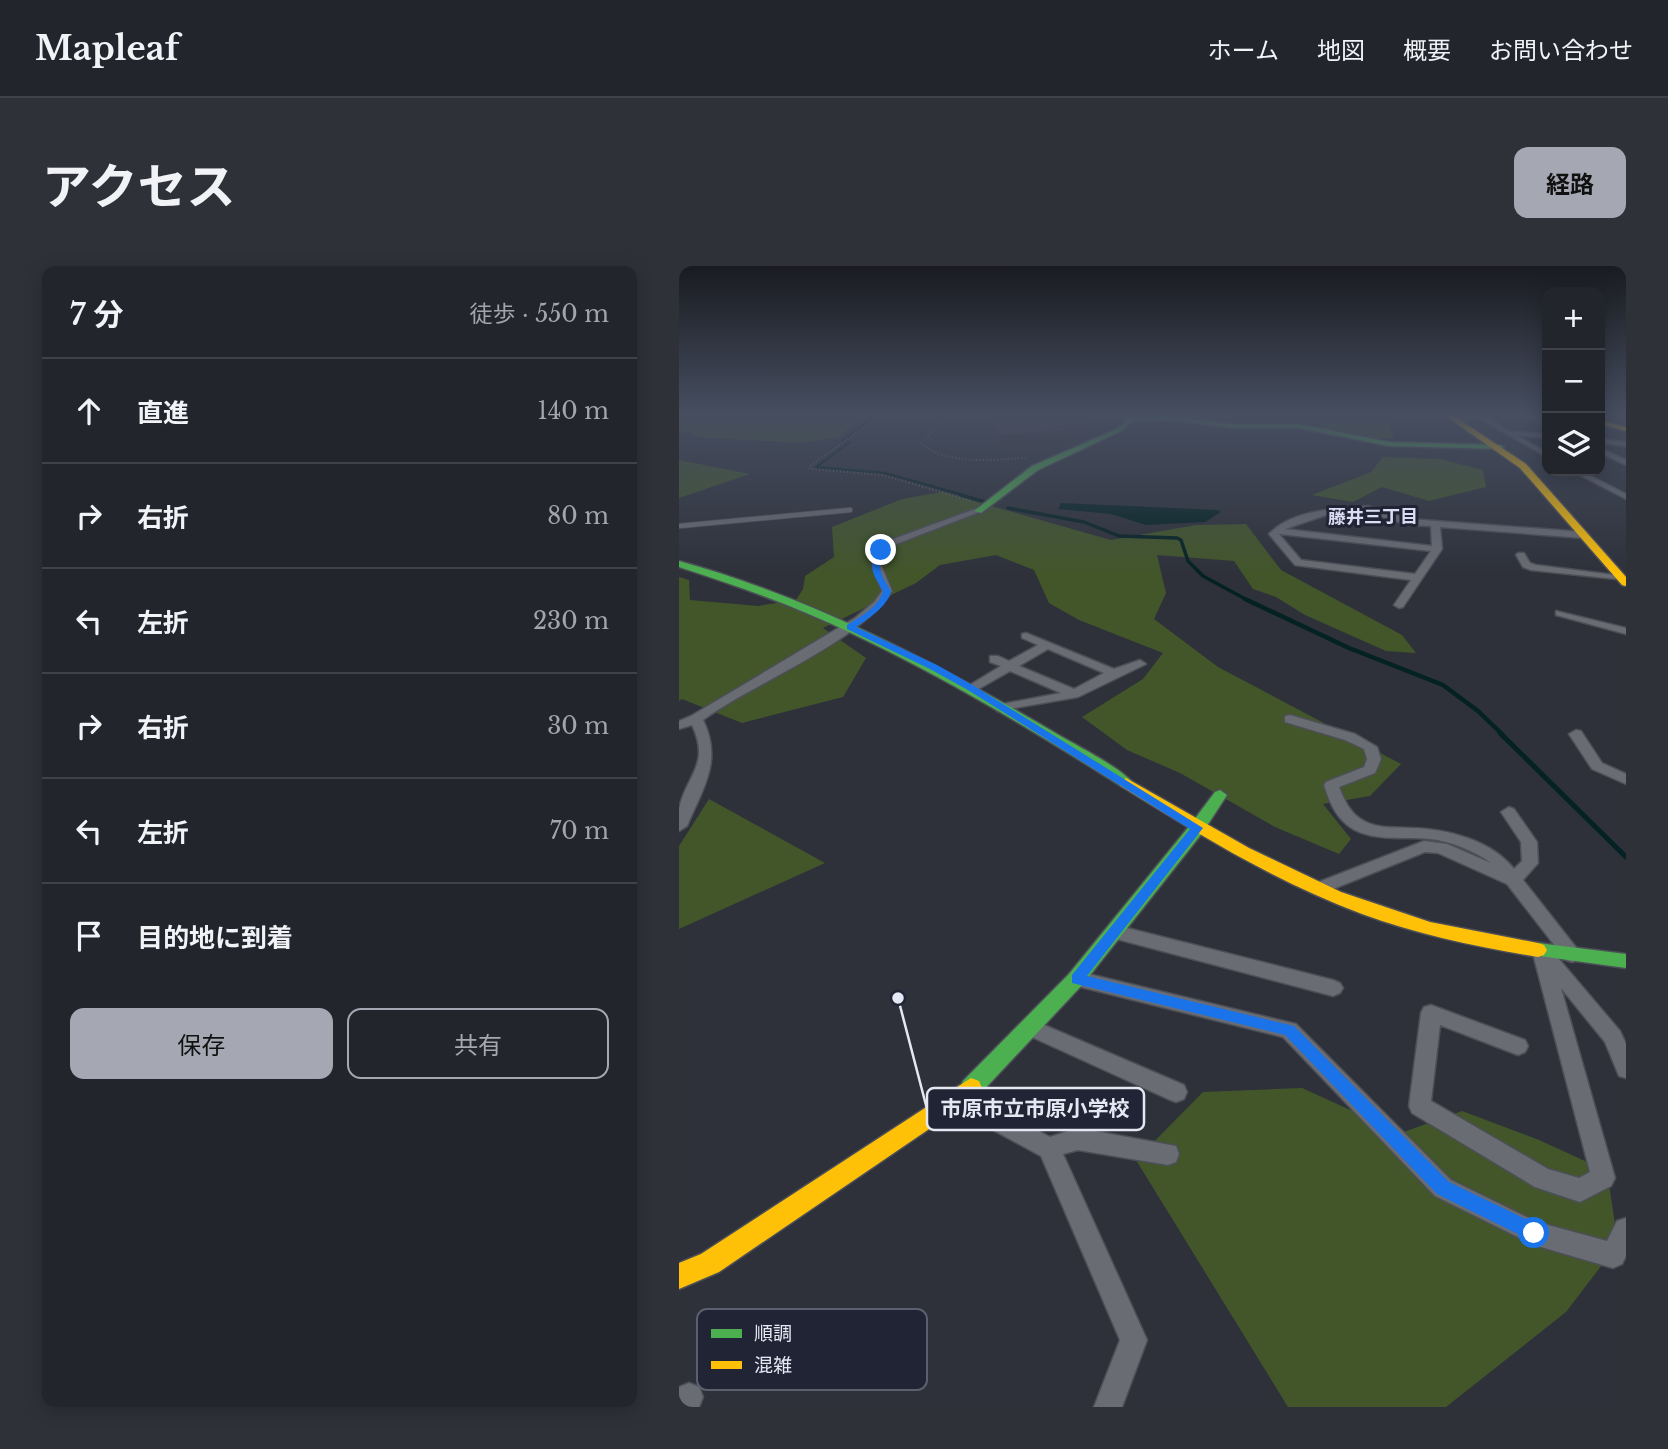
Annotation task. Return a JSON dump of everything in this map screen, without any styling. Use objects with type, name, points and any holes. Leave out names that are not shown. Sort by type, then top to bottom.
[{"type":"main road","points":[[985,506],[1036,467]]},
{"type":"main road","points":[[1525,467],[1624,581]]},
{"type":"main road","points":[[679,564],[735,580],[850,627],[933,667],[1197,828],[1317,889],[1399,921],[1541,950],[1626,961]]},
{"type":"main road","points":[[679,1276],[710,1263],[966,1093],[1076,979],[1197,828],[1220,795]]},
{"type":"street","points":[[1586,476],[1626,497]]},
{"type":"street","points":[[679,725],[696,719],[722,700],[871,613],[885,598],[887,591],[875,572],[875,564],[881,550],[888,544],[985,506]]},
{"type":"street","points":[[1419,578],[1298,563],[1274,534],[1286,524],[1341,509],[1368,509],[1408,522],[1584,535]]},
{"type":"street","points":[[1399,606],[1437,549],[1435,523]]},
{"type":"street","points":[[1277,531],[1437,549]]},
{"type":"street","points":[[1521,555],[1526,565],[1534,568],[1624,581]]},
{"type":"street","points":[[1560,613],[1626,631]]},
{"type":"street","points":[[1026,636],[1114,673]]},
{"type":"street","points":[[971,688],[1047,645]]},
{"type":"street","points":[[994,660],[1074,694]]},
{"type":"street","points":[[1002,708],[1074,694],[1114,673],[1140,664]]},
{"type":"street","points":[[679,826],[705,766],[705,738],[696,719]]},
{"type":"street","points":[[1290,719],[1350,737],[1370,747],[1374,760],[1370,770],[1331,785],[1345,816],[1361,829],[1388,834],[1433,834],[1494,857],[1571,955]]},
{"type":"street","points":[[1576,734],[1597,766],[1626,780]]},
{"type":"street","points":[[679,796],[696,790]]},
{"type":"street","points":[[1509,812],[1529,842],[1530,863],[1513,880]]},
{"type":"street","points":[[1317,889],[1424,846],[1441,848],[1513,880]]},
{"type":"street","points":[[1115,932],[1333,988]]},
{"type":"street","points":[[1518,1046],[1431,1013],[1420,1106],[1543,1179],[1580,1190],[1604,1178],[1541,950]]},
{"type":"street","points":[[1541,950],[1613,1037],[1626,1069]]},
{"type":"street","points":[[1076,979],[1289,1030],[1443,1188],[1534,1233],[1613,1255],[1626,1230]]},
{"type":"street","points":[[1030,1027],[1176,1092]]},
{"type":"street","points":[[966,1093],[992,1118],[1049,1148],[1134,1340],[1108,1407]]},
{"type":"street","points":[[1049,1148],[1078,1139],[1168,1154]]},
{"type":"lane","points":[[679,526],[850,510]]},
{"type":"path","points":[[809,467],[883,475],[985,506]]},
{"type":"green space","points":[[679,467],[716,467],[750,474],[679,498]]},
{"type":"green space","points":[[1375,467],[1472,467],[1483,470],[1486,487],[1429,501],[1382,487],[1353,502],[1312,495],[1371,472]]},
{"type":"green space","points":[[942,492],[1111,540],[1196,525],[1246,524],[1281,570],[1402,635],[1416,653],[1386,651],[1305,615],[1276,597],[1253,589],[1234,561],[1157,555],[1166,593],[1154,619],[1218,667],[1401,764],[1370,796],[1323,804],[1351,839],[1339,854],[1275,827],[1180,773],[1127,750],[1082,717],[1143,679],[1163,653],[1079,620],[1049,603],[1034,570],[996,555],[940,565],[916,583],[823,628],[866,658],[843,697],[742,723],[682,699],[679,701],[679,577],[689,580],[690,600],[758,606],[796,600],[803,589],[805,576],[834,557],[832,527],[902,499]]},
{"type":"green space","points":[[709,799],[825,863],[679,929],[679,846]]},
{"type":"green space","points":[[1302,1088],[1401,1133],[1462,1111],[1539,1140],[1607,1171],[1618,1244],[1566,1312],[1446,1407],[1288,1407],[1136,1160],[1203,1092]]},
{"type":"shaded area","points":[[1061,503],[1221,512],[1205,522],[1146,525],[1111,514],[1058,509]]},
{"type":"waterway","points":[[819,467],[884,473],[967,496]]},
{"type":"waterway","points":[[960,495],[986,502]]},
{"type":"waterway","points":[[1008,508],[1084,522],[1119,536],[1177,538],[1181,540],[1188,561],[1203,576],[1247,600]]},
{"type":"waterway","points":[[1247,600],[1349,648],[1443,685],[1478,711],[1502,734]]},
{"type":"waterway","points":[[1500,733],[1626,857]]},
{"type":"traffic: fast","points":[[978,511],[1037,467]]},
{"type":"traffic: fast","points":[[679,564],[799,606],[910,657],[1018,717],[1126,783]]},
{"type":"traffic: fast","points":[[971,1088],[1076,979],[1197,828],[1220,795]]},
{"type":"traffic: fast","points":[[1538,950],[1626,961]]},
{"type":"traffic: slow","points":[[1524,467],[1626,583]]},
{"type":"traffic: slow","points":[[1126,783],[1244,852],[1335,897],[1430,928],[1538,950]]},
{"type":"traffic: slow","points":[[679,1276],[710,1263],[971,1088]]},
{"type":"place","name":"市原市立市原小学校","points":[[898,998]]},
{"type":"district","name":"藤井三丁目","points":[[1373,517]]},
{"type":"route","points":[[881,550],[875,564],[875,572],[887,591],[885,598],[871,613],[850,627],[971,688],[1197,828],[1076,979],[1289,1030],[1443,1188],[1534,1233]]}]
